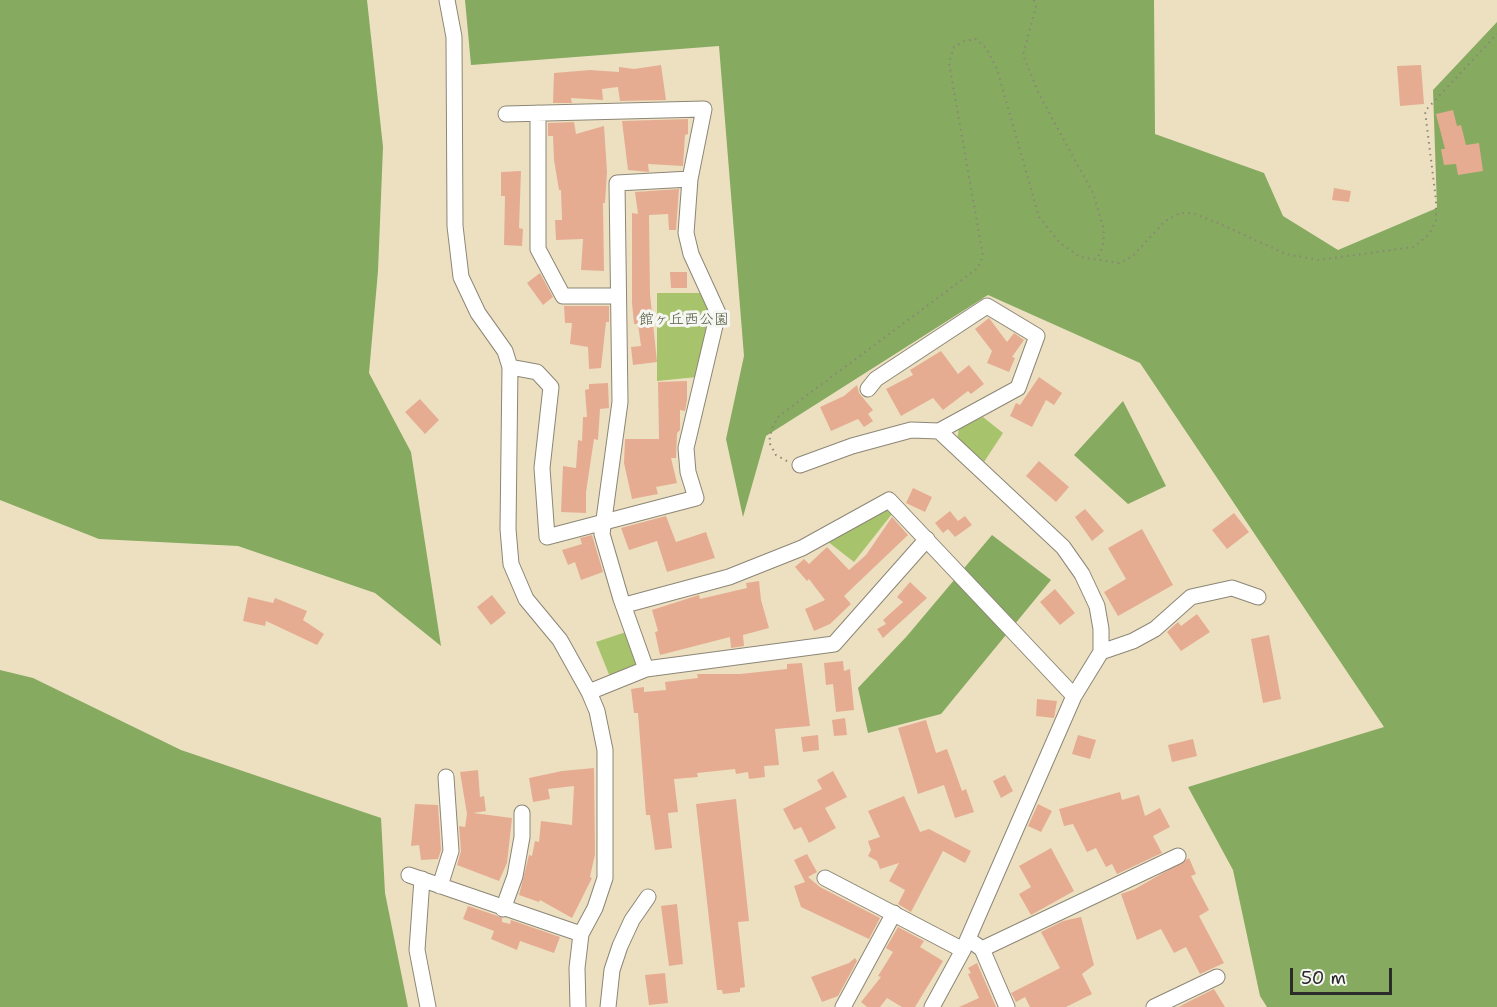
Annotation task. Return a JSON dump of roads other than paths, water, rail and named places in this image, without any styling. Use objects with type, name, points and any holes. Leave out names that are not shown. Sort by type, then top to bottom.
[{"type":"street","points":[[447,0],[454,37],[455,226],[461,277],[478,313],[505,351],[510,367],[508,529],[511,564],[526,599],[560,640],[589,692],[597,711],[605,750],[605,878],[595,909],[581,934],[577,968],[578,1007]]},
{"type":"street","points":[[506,114],[704,109],[690,179],[686,233],[692,254],[718,314],[686,448],[688,472],[696,498],[547,537],[542,468],[551,387],[537,372],[510,367]]},
{"type":"street","points":[[538,113],[538,249],[563,296],[618,296]]},
{"type":"street","points":[[646,669],[602,534],[620,402],[616,183],[690,179]]},
{"type":"street","points":[[800,465],[852,446],[911,430],[939,431],[1018,388],[1037,336],[987,306],[876,379],[868,388]]},
{"type":"street","points":[[932,1007],[966,944],[1074,696],[1101,652],[1101,629],[1097,606],[1082,574],[1063,547],[939,431]]},
{"type":"street","points":[[625,605],[729,577],[792,553],[889,500],[1074,696]]},
{"type":"street","points":[[589,692],[646,669],[834,644],[927,539]]},
{"type":"street","points":[[1101,652],[1133,641],[1155,629],[1191,597],[1232,588],[1258,597]]},
{"type":"street","points":[[440,886],[451,850],[446,777]]},
{"type":"street","points":[[503,909],[515,876],[522,837],[522,813]]},
{"type":"street","points":[[825,878],[894,913],[982,949],[1178,856]]},
{"type":"street","points":[[428,1007],[417,950],[416,877],[503,909],[581,934]]},
{"type":"street","points":[[608,1007],[612,970],[620,946],[632,920],[648,897]]},
{"type":"street","points":[[843,1007],[894,913]]},
{"type":"street","points":[[982,949],[1007,1007]]},
{"type":"street","points":[[1154,1007],[1217,977]]},
{"type":"park label","name":"館ヶ丘西公園","points":[[684,320]]}]
